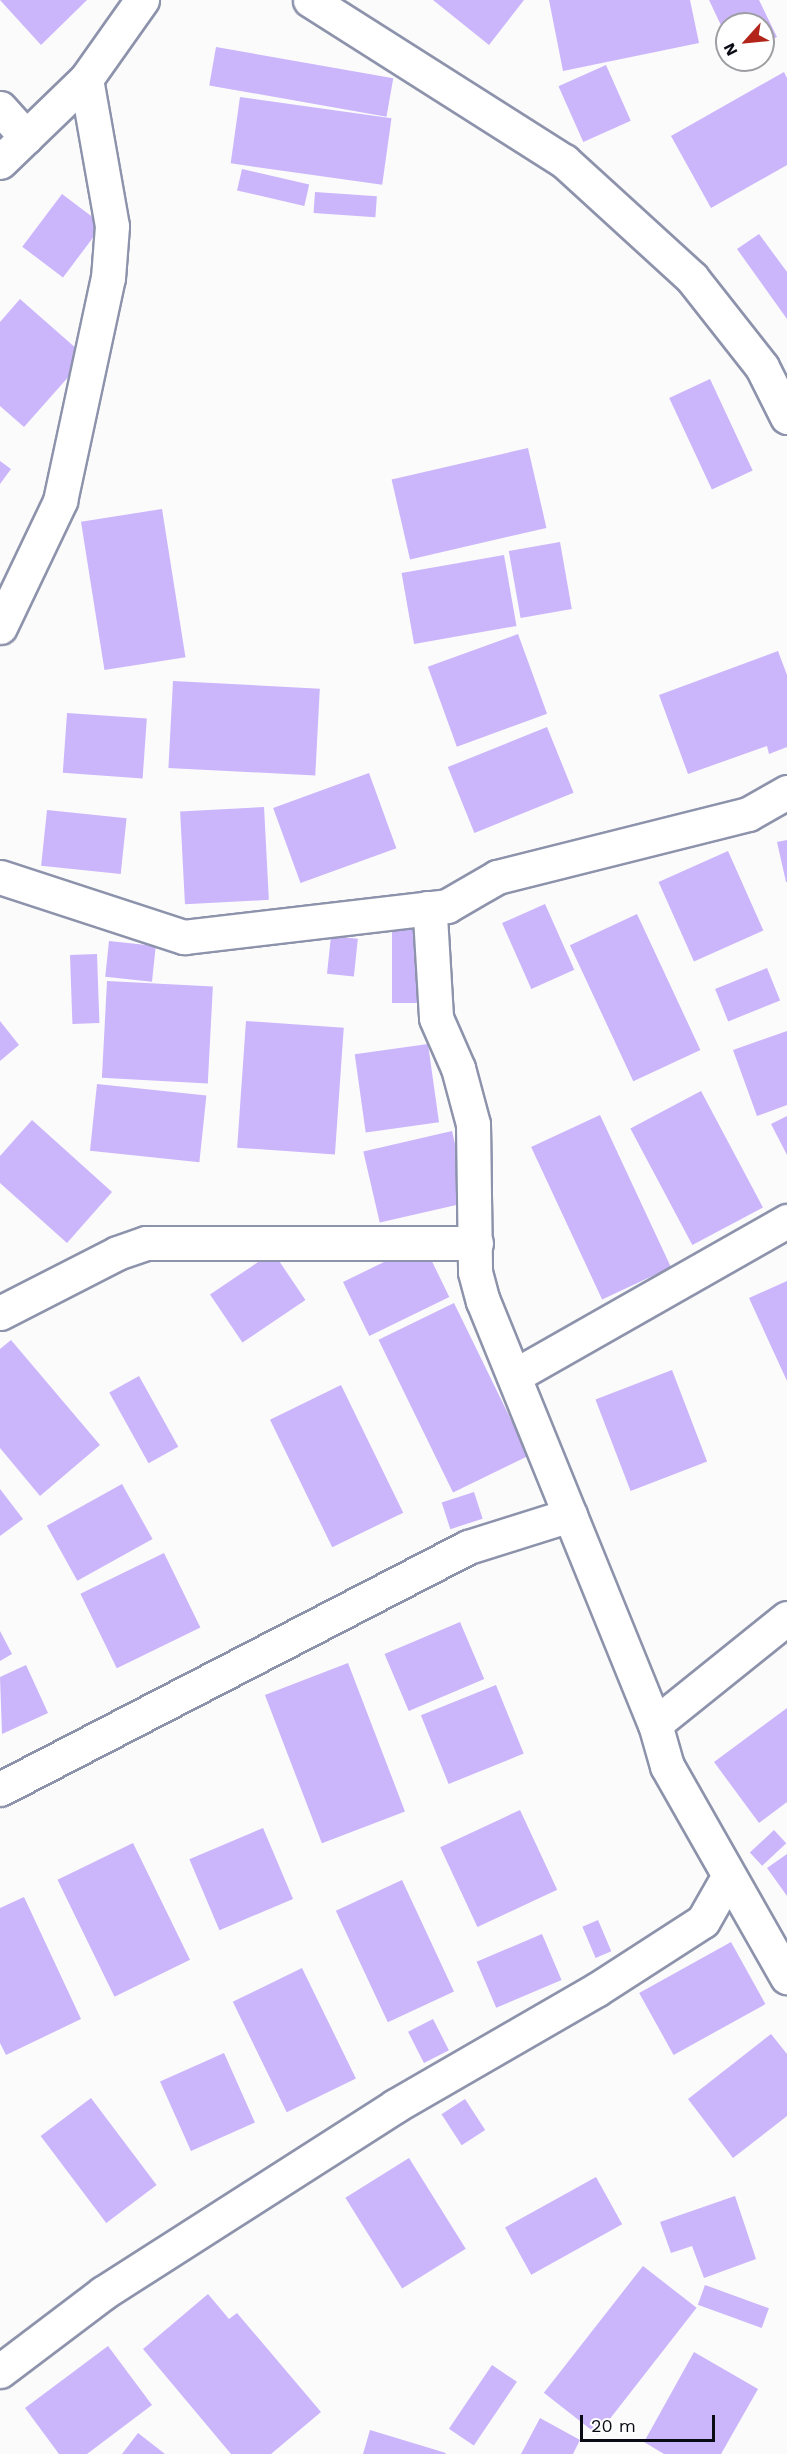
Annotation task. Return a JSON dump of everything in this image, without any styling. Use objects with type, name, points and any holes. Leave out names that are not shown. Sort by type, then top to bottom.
[{"type":"street","points":[[0,162],[86,78],[142,0]]},
{"type":"street","points":[[310,0],[564,161],[692,278],[762,367],[787,417]]},
{"type":"street","points":[[0,627],[60,501],[108,278],[112,226],[86,78]]},
{"type":"street","points":[[0,108],[26,137]]},
{"type":"street","points":[[0,877],[184,937],[447,906],[497,877],[748,814],[787,792]]},
{"type":"street","points":[[427,908],[436,1018],[458,1068],[472,1124],[475,1272],[514,1376],[655,1724],[667,1766],[728,1877],[787,1977]]},
{"type":"street","points":[[514,1376],[787,1221]]},
{"type":"street","points":[[0,1312],[117,1253],[146,1243],[476,1243]]},
{"type":"street","points":[[0,1789],[468,1547],[570,1515]]},
{"type":"street","points":[[655,1724],[787,1618]]},
{"type":"street","points":[[0,2371],[103,2293],[344,2138],[596,1990],[703,1921],[728,1877]]},
{"type":"building","points":[[0,0],[87,0],[41,45]]},
{"type":"building","points":[[433,0],[524,0],[489,45]]},
{"type":"building","points":[[549,0],[690,0],[699,43],[563,71]]},
{"type":"building","points":[[709,0],[759,0],[765,12],[715,12]]},
{"type":"building","points":[[216,47],[393,78],[386,117],[209,85]]},
{"type":"building","points":[[606,65],[631,121],[583,142],[558,86]]},
{"type":"building","points":[[784,72],[787,78],[787,165],[711,208],[671,136]]},
{"type":"building","points":[[240,97],[392,118],[382,185],[231,163]]},
{"type":"building","points":[[242,169],[309,185],[304,206],[237,190]]},
{"type":"building","points":[[315,192],[377,196],[375,217],[314,213]]},
{"type":"building","points":[[62,194],[103,225],[63,277],[22,247]]},
{"type":"building","points":[[759,234],[787,272],[787,319],[737,249]]},
{"type":"building","points":[[20,299],[86,357],[24,427],[0,406],[0,322]]},
{"type":"building","points":[[710,379],[753,471],[712,490],[669,398]]},
{"type":"building","points":[[528,448],[546,528],[410,559],[392,479]]},
{"type":"building","points":[[0,461],[11,469],[0,484]]},
{"type":"building","points":[[162,509],[185,657],[104,670],[81,522]]},
{"type":"building","points":[[560,542],[572,609],[521,618],[509,551]]},
{"type":"building","points":[[504,555],[517,626],[414,644],[402,573]]},
{"type":"building","points":[[518,634],[547,714],[457,747],[428,667]]},
{"type":"building","points":[[778,651],[787,675],[787,747],[769,754],[767,746],[688,774],[659,695]]},
{"type":"building","points":[[173,681],[320,689],[315,776],[168,768]]},
{"type":"building","points":[[67,713],[147,719],[143,778],[63,773]]},
{"type":"building","points":[[547,727],[574,793],[474,833],[448,767]]},
{"type":"building","points":[[369,773],[396,848],[301,883],[273,808]]},
{"type":"building","points":[[264,807],[269,900],[185,904],[180,811]]},
{"type":"building","points":[[47,810],[127,818],[121,874],[41,866]]},
{"type":"building","points":[[787,840],[787,882],[786,882],[777,842]]},
{"type":"building","points":[[728,851],[763,930],[694,961],[659,882]]},
{"type":"building","points":[[545,904],[574,970],[531,989],[502,923]]},
{"type":"building","points":[[637,914],[700,1050],[633,1081],[570,945]]},
{"type":"building","points":[[392,924],[419,924],[419,1003],[392,1003]]},
{"type":"building","points":[[331,936],[358,939],[354,977],[327,974]]},
{"type":"building","points":[[109,941],[156,946],[152,982],[105,977]]},
{"type":"building","points":[[97,954],[99,1023],[72,1024],[70,955]]},
{"type":"building","points":[[767,968],[780,1000],[728,1021],[715,989]]},
{"type":"building","points":[[107,981],[213,987],[208,1083],[102,1078]]},
{"type":"building","points":[[0,1021],[19,1045],[0,1061]]},
{"type":"building","points":[[246,1021],[344,1028],[335,1155],[237,1148]]},
{"type":"building","points":[[787,1031],[787,1105],[757,1116],[733,1050]]},
{"type":"building","points":[[428,1044],[439,1122],[366,1133],[355,1054]]},
{"type":"building","points":[[97,1084],[206,1095],[199,1162],[90,1151]]},
{"type":"building","points":[[701,1091],[763,1208],[692,1245],[630,1129]]},
{"type":"building","points":[[600,1115],[671,1267],[602,1299],[531,1147]]},
{"type":"building","points":[[787,1116],[787,1155],[771,1124]]},
{"type":"building","points":[[32,1120],[112,1192],[67,1243],[0,1183],[0,1156]]},
{"type":"building","points":[[452,1131],[468,1202],[380,1223],[363,1151]]},
{"type":"building","points":[[423,1243],[449,1297],[369,1336],[343,1282]]},
{"type":"building","points":[[273,1252],[305,1300],[242,1343],[210,1294]]},
{"type":"building","points":[[787,1281],[787,1381],[749,1298]]},
{"type":"building","points":[[454,1303],[529,1456],[453,1493],[379,1340]]},
{"type":"building","points":[[11,1340],[100,1445],[40,1496],[0,1448],[0,1349]]},
{"type":"building","points":[[672,1370],[707,1461],[631,1491],[595,1399]]},
{"type":"building","points":[[139,1376],[178,1447],[149,1463],[109,1392]]},
{"type":"building","points":[[341,1385],[403,1513],[332,1547],[270,1420]]},
{"type":"building","points":[[122,1484],[153,1539],[77,1581],[47,1526]]},
{"type":"building","points":[[0,1489],[23,1519],[0,1536]]},
{"type":"building","points":[[474,1492],[483,1519],[450,1529],[442,1503]]},
{"type":"building","points":[[164,1553],[200,1628],[117,1668],[80,1594]]},
{"type":"building","points":[[460,1622],[484,1679],[409,1711],[385,1654]]},
{"type":"building","points":[[0,1631],[12,1654],[0,1661]]},
{"type":"building","points":[[348,1663],[405,1811],[322,1843],[265,1695]]},
{"type":"building","points":[[26,1665],[48,1713],[2,1734],[0,1677]]},
{"type":"building","points":[[496,1685],[524,1754],[449,1784],[421,1715]]},
{"type":"building","points":[[787,1708],[787,1802],[759,1823],[714,1762]]},
{"type":"building","points":[[520,1810],[557,1890],[477,1927],[440,1847]]},
{"type":"building","points":[[263,1828],[293,1899],[219,1930],[189,1859]]},
{"type":"building","points":[[774,1830],[786,1843],[762,1866],[750,1853]]},
{"type":"building","points":[[133,1843],[190,1960],[114,1997],[58,1880]]},
{"type":"building","points":[[787,1854],[787,1896],[767,1868]]},
{"type":"building","points":[[402,1880],[454,1991],[388,2022],[336,1911]]},
{"type":"building","points":[[24,1897],[81,2019],[6,2055],[0,2043],[0,1908]]},
{"type":"building","points":[[598,1920],[611,1951],[596,1958],[582,1927]]},
{"type":"building","points":[[542,1934],[562,1980],[496,2008],[477,1962]]},
{"type":"building","points":[[731,1942],[765,2004],[674,2055],[639,1993]]},
{"type":"building","points":[[302,1968],[356,2079],[287,2112],[233,2002]]},
{"type":"building","points":[[433,2019],[449,2050],[424,2063],[408,2032]]},
{"type":"building","points":[[771,2034],[787,2054],[787,2116],[733,2158],[688,2099]]},
{"type":"building","points":[[224,2053],[255,2122],[191,2151],[160,2081]]},
{"type":"building","points":[[91,2098],[157,2185],[106,2223],[41,2136]]},
{"type":"building","points":[[465,2099],[485,2130],[462,2145],[442,2114]]},
{"type":"building","points":[[409,2158],[466,2249],[402,2288],[345,2198]]},
{"type":"building","points":[[596,2177],[622,2224],[531,2275],[505,2227]]},
{"type":"building","points":[[735,2196],[756,2259],[704,2278],[692,2246],[671,2253],[660,2222]]},
{"type":"building","points":[[643,2266],[697,2308],[597,2435],[544,2393]]},
{"type":"building","points":[[705,2285],[769,2308],[762,2328],[698,2305]]},
{"type":"building","points":[[208,2294],[229,2319],[237,2313],[321,2412],[271,2454],[231,2454],[143,2349]]},
{"type":"building","points":[[108,2346],[152,2405],[87,2454],[59,2454],[25,2408]]},
{"type":"building","points":[[694,2352],[758,2389],[721,2454],[664,2454],[644,2442]]},
{"type":"building","points":[[492,2365],[517,2382],[474,2446],[449,2429]]},
{"type":"building","points":[[540,2418],[580,2440],[573,2454],[521,2454]]},
{"type":"building","points":[[370,2430],[446,2453],[363,2454]]},
{"type":"building","points":[[138,2433],[165,2454],[122,2454]]}]
